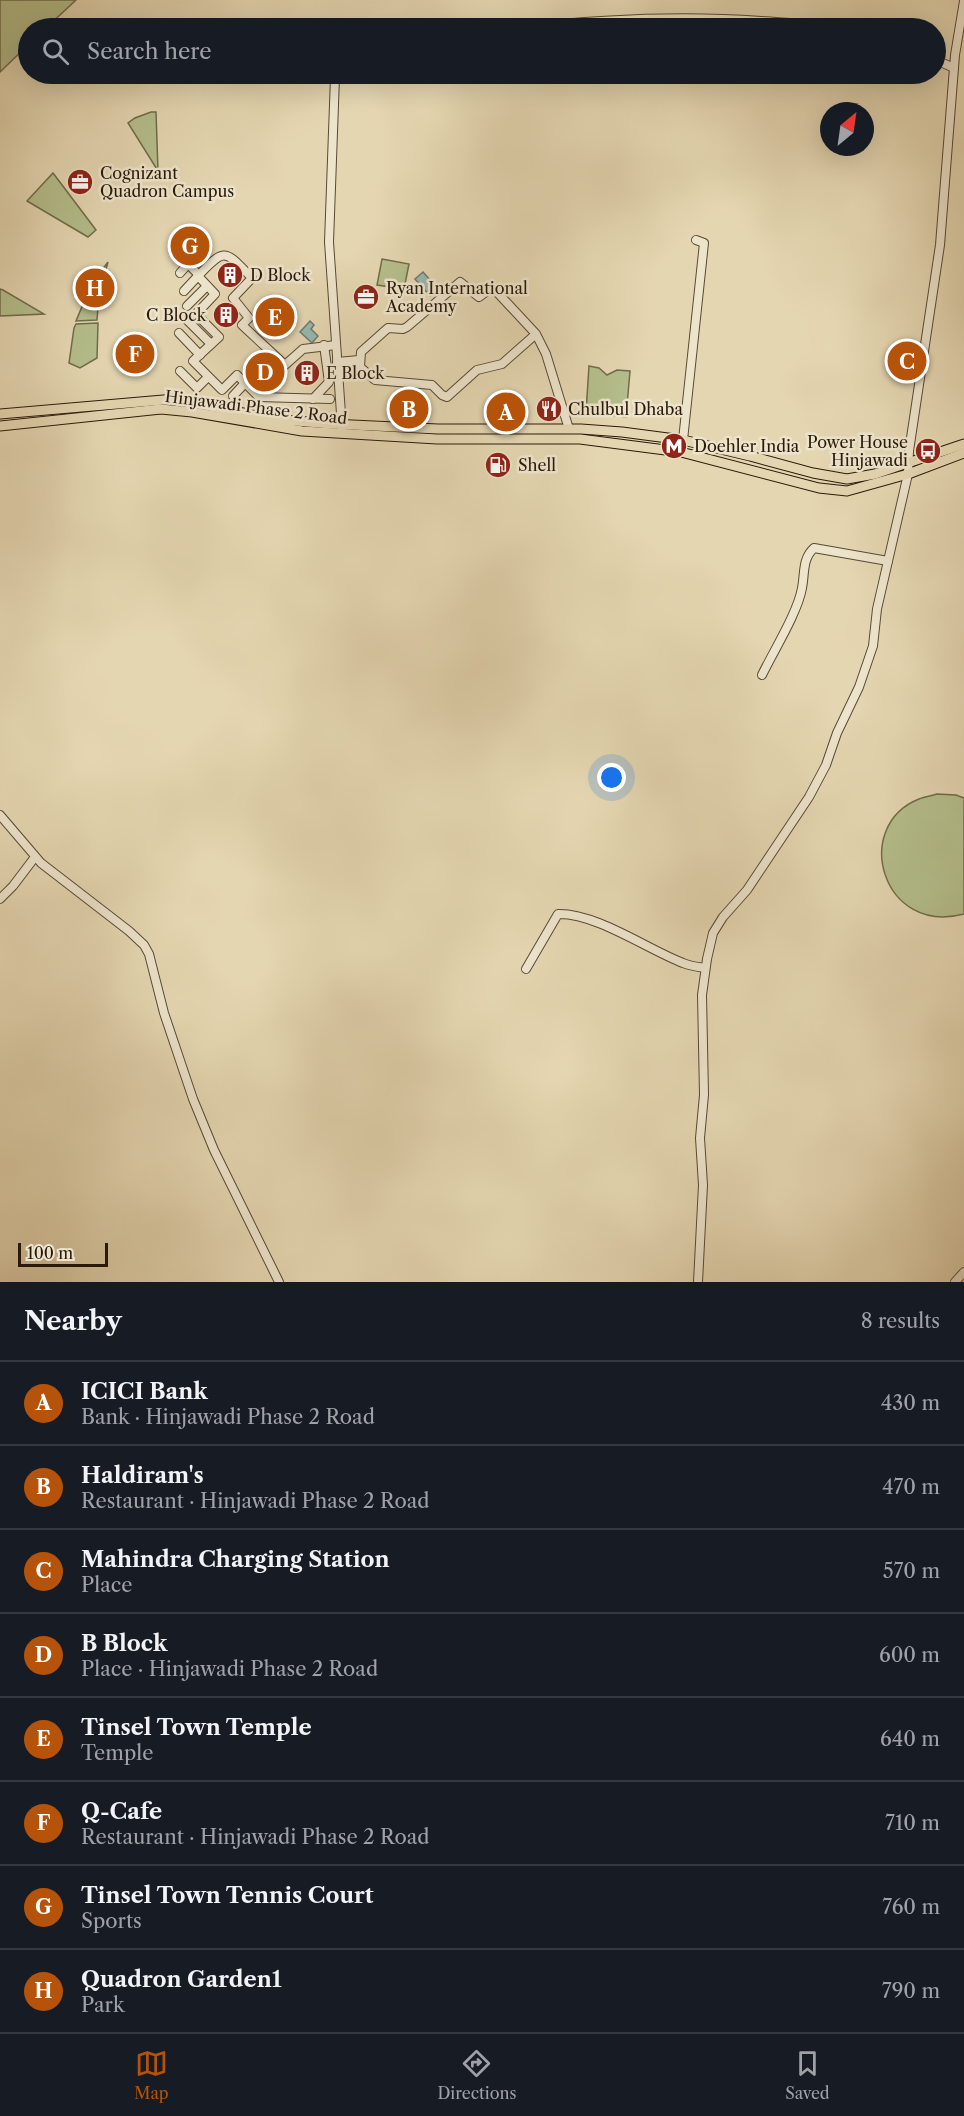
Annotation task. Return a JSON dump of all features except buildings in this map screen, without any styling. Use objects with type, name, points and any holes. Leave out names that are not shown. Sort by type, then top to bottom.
[{"type":"main road","name":"Hinjawadi Phase 2 Road","points":[[0,414],[174,399],[342,429],[460,440],[580,439],[681,452],[819,488],[847,491],[909,474],[964,453]]},
{"type":"main road","name":"Hinjawadi Phase 2 Road","points":[[0,426],[161,409],[192,412],[292,430],[569,429],[635,433],[683,440],[813,473],[847,479],[875,474],[964,444]]},
{"type":"main road","points":[[681,452],[683,440]]},
{"type":"street","points":[[698,1282],[703,1185],[700,1138],[704,1095],[702,995],[705,968],[713,933],[723,917],[747,890],[810,797],[859,687],[873,646],[877,609],[909,474],[940,245],[954,68],[964,1]]},
{"type":"street","points":[[643,18],[710,18]]},
{"type":"street","points":[[946,64],[954,68]]},
{"type":"street","points":[[335,84],[329,242],[342,429]]},
{"type":"street","points":[[683,440],[704,243],[696,240]]},
{"type":"street","points":[[184,291],[214,258],[220,255],[230,256],[252,278],[233,298],[249,318],[242,325],[285,365],[303,349],[336,345]]},
{"type":"street","points":[[180,273],[188,264],[215,294],[196,314],[219,337],[194,361],[222,390],[237,375],[259,397],[330,401],[324,345]]},
{"type":"street","points":[[359,363],[361,352],[388,328],[407,327],[461,281],[479,297],[490,289],[495,290],[536,334],[546,354],[569,429]]},
{"type":"street","points":[[187,306],[207,286]]},
{"type":"street","points":[[185,318],[211,344]]},
{"type":"street","points":[[179,333],[200,355]]},
{"type":"street","points":[[359,363],[375,380],[432,384],[447,397],[477,370],[502,364],[536,334]]},
{"type":"street","points":[[338,365],[359,363]]},
{"type":"street","points":[[180,371],[197,388],[208,376]]},
{"type":"street","points":[[313,399],[329,381]]},
{"type":"street","points":[[233,396],[245,383]]},
{"type":"street","points":[[762,675],[799,601],[802,571],[809,552],[814,548],[888,561]]},
{"type":"street","points":[[0,815],[35,857],[49,870],[144,945],[149,954],[164,1013],[193,1099],[214,1150],[279,1282]]},
{"type":"street","points":[[0,899],[35,857]]},
{"type":"street","points":[[525,969],[558,914],[567,914],[602,925],[685,964],[705,968]]},
{"type":"street","points":[[955,1282],[964,1272]]},
{"type":"green space","points":[[0,0],[76,0],[57,18],[18,18],[18,55],[0,72]]},
{"type":"green space","points":[[151,112],[156,112],[158,171],[128,123]]},
{"type":"green space","points":[[53,173],[96,230],[88,237],[27,201]]},
{"type":"green space","points":[[202,239],[202,251],[179,252],[178,240]]},
{"type":"green space","points":[[382,259],[409,264],[404,289],[377,285]]},
{"type":"green space","points":[[108,262],[99,294],[97,320],[76,321],[92,283]]},
{"type":"green space","points":[[0,289],[3,290],[44,314],[0,316]]},
{"type":"green space","points":[[98,323],[97,358],[80,368],[69,363],[76,324]]},
{"type":"green space","points":[[589,366],[599,368],[607,375],[617,370],[630,371],[626,417],[586,412]]},
{"type":"green space","points":[[937,794],[964,798],[964,914],[936,916],[913,909],[896,894],[885,875],[882,853],[886,831],[898,813],[919,799]]},
{"type":"water","points":[[423,272],[438,289],[430,296],[415,279]]},
{"type":"water","points":[[310,321],[314,325],[311,329],[318,336],[312,343],[300,332]]},
{"type":"place","name":"Cognizant Quadron Campus","points":[[80,182]]},
{"type":"place","name":"Tinsel Town Tennis Court","points":[[190,246]]},
{"type":"place","name":"D Block","points":[[230,275]]},
{"type":"place","name":"Quadron Garden1","points":[[95,288]]},
{"type":"place","name":"Ryan International Academy","points":[[366,297]]},
{"type":"place","name":"C Block","points":[[226,315]]},
{"type":"place","name":"Tinsel Town Temple","points":[[275,317]]},
{"type":"place","name":"Q-Cafe","points":[[135,354]]},
{"type":"place","name":"Mahindra Charging Station","points":[[907,361]]},
{"type":"place","name":"B Block","points":[[265,372]]},
{"type":"place","name":"E Block","points":[[307,373]]},
{"type":"place","name":"Haldiram's","points":[[409,409]]},
{"type":"place","name":"Chulbul Dhaba","points":[[549,409]]},
{"type":"place","name":"ICICI Bank","points":[[506,412]]},
{"type":"place","name":"Doehler India","points":[[674,446]]},
{"type":"place","name":"Power House Hinjawadi","points":[[928,451]]},
{"type":"place","name":"Shell","points":[[498,465]]}]
